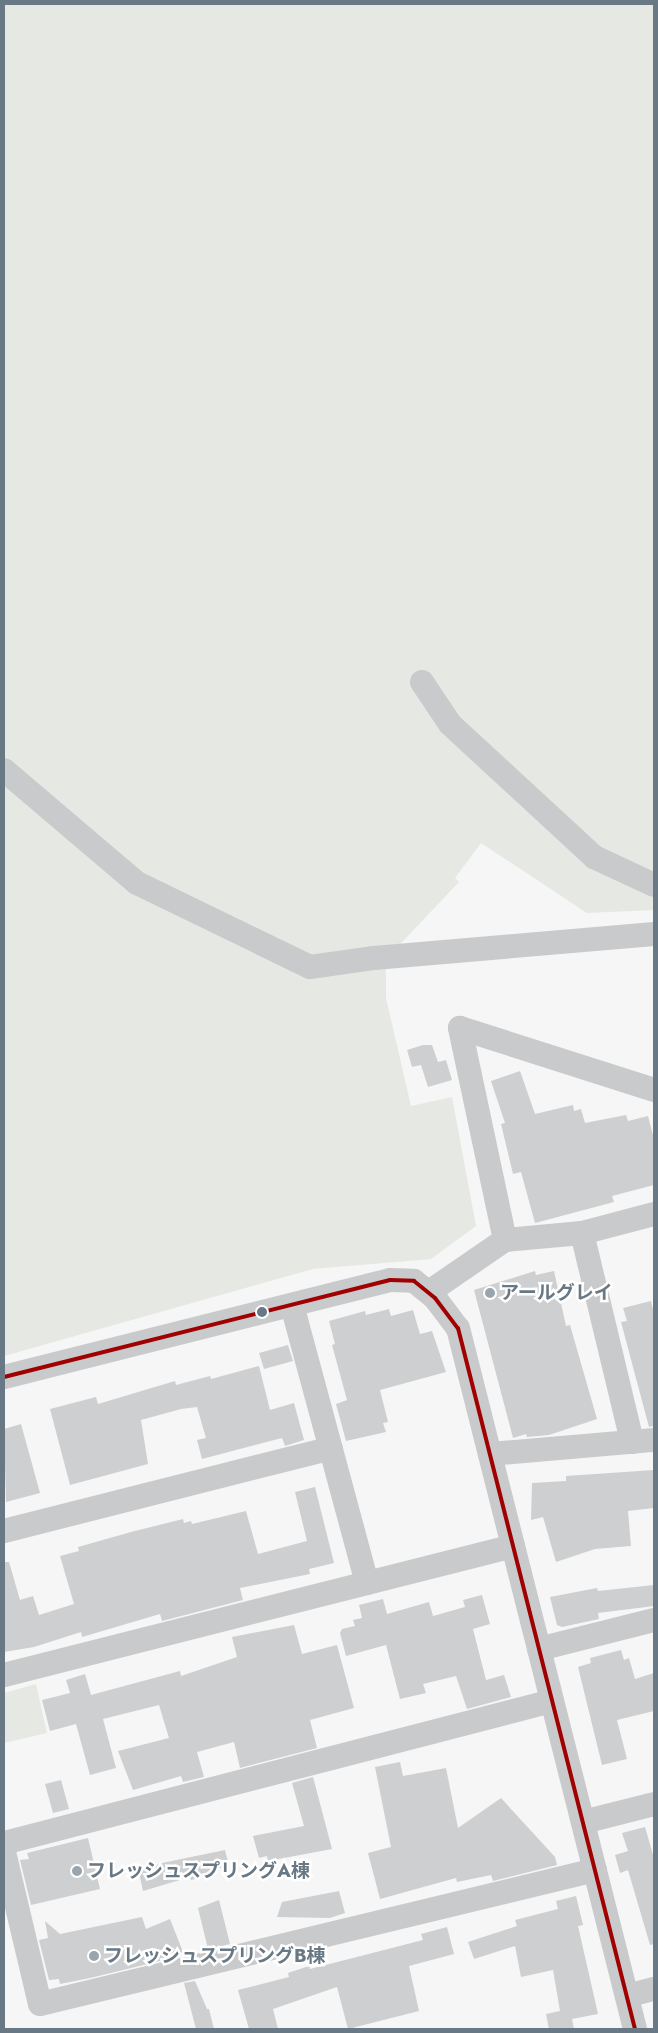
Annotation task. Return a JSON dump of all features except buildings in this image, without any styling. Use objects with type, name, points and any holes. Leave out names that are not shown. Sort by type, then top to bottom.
[{"type":"street","points":[[422,682],[450,724],[594,857],[654,885]]},
{"type":"street","points":[[4,770],[136,883],[310,967],[374,958],[654,934]]},
{"type":"street","points":[[505,1240],[460,1028],[654,1090]]},
{"type":"street","points":[[429,1292],[505,1240],[582,1233],[654,1214]]},
{"type":"street","points":[[490,1454],[643,1441],[582,1233]]},
{"type":"street","points":[[4,1377],[390,1280],[414,1281],[429,1292],[458,1328],[635,2029]]},
{"type":"street","points":[[292,1305],[367,1583]]},
{"type":"street","points":[[4,1531],[331,1448]]},
{"type":"street","points":[[4,1675],[513,1546]]},
{"type":"street","points":[[539,1649],[654,1620]]},
{"type":"street","points":[[4,1843],[552,1701]]},
{"type":"street","points":[[583,1822],[654,1804]]},
{"type":"street","points":[[4,1852],[40,2004],[595,1870]]},
{"type":"street","points":[[626,1996],[654,1989]]},
{"type":"shaded area","points":[[4,4],[654,4],[654,910],[587,913],[481,843],[455,878],[459,882],[386,959],[386,998],[411,1106],[452,1097],[476,1226],[431,1259],[313,1269],[4,1356]]},
{"type":"shaded area","points":[[36,1684],[47,1733],[4,1743],[4,1693]]},
{"type":"transit line","points":[[4,1377],[390,1280],[414,1281],[435,1298],[458,1328],[635,2029]]},
{"type":"place","name":"アールグレイ","points":[[490,1293]]},
{"type":"place","name":"フレッシュスプリングA棟","points":[[77,1871]]},
{"type":"place","name":"フレッシュスプリングB棟","points":[[94,1956]]}]
